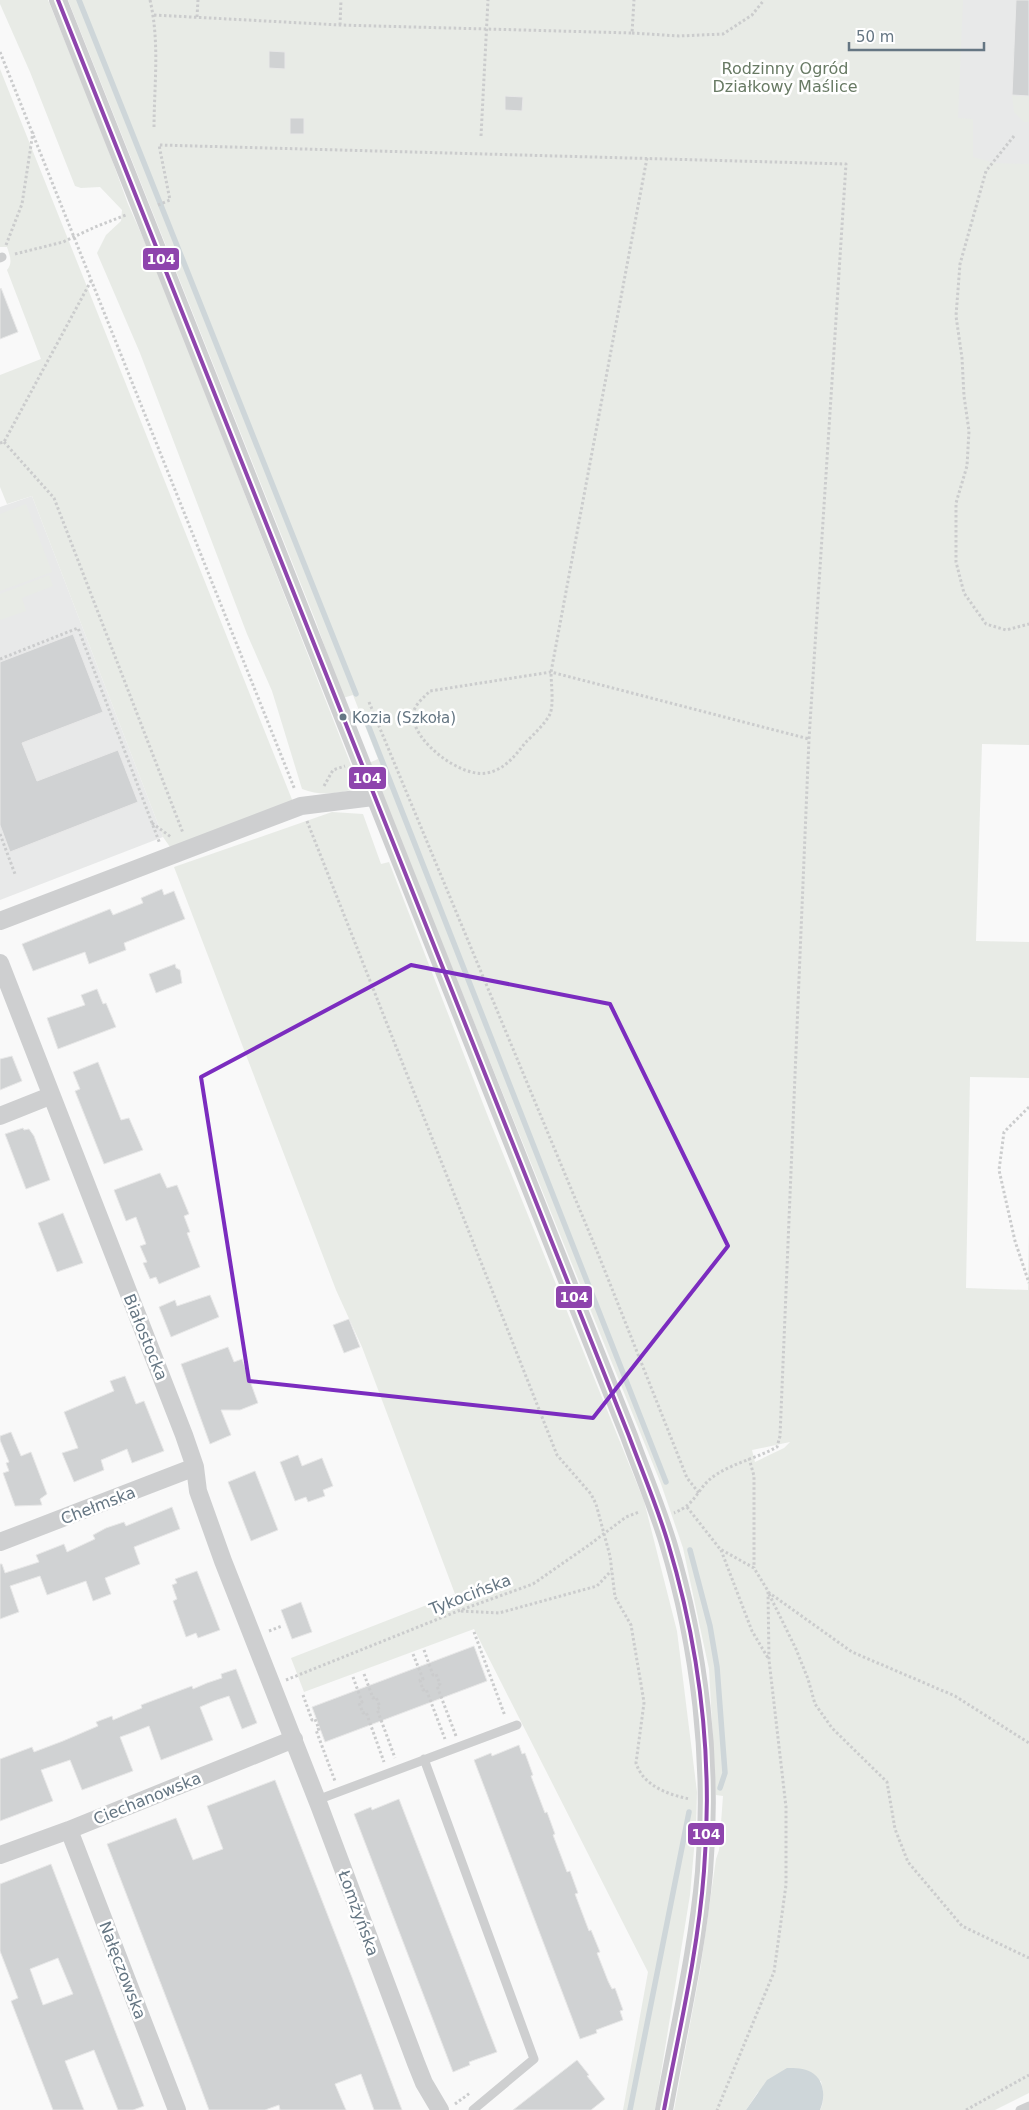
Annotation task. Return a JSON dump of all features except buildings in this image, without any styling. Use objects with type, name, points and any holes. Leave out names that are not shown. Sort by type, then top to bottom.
[{"type":"street","points":[[58,0],[149,208],[373,796],[658,1512],[687,1615],[698,1679],[706,1759],[704,1869],[700,1909],[664,2110]]},
{"type":"street","points":[[0,921],[184,845],[307,805],[373,796]]},
{"type":"street","name":"Białostocka","points":[[0,963],[50,1096],[184,1435],[195,1467],[198,1491],[223,1561],[284,1713]]},
{"type":"street","points":[[0,1116],[50,1096]]},
{"type":"street","name":"Chełmska","points":[[0,1542],[195,1467]]},
{"type":"street","name":"Łomżyńska","points":[[284,1713],[416,2063],[424,2083],[440,2110]]},
{"type":"street","name":"Ciechanowska","points":[[0,1855],[69,1830],[294,1739]]},
{"type":"street","name":"Nałęczowska","points":[[69,1830],[177,2110]]},
{"type":"lane","points":[[317,1800],[513,1726]]},
{"type":"lane","points":[[424,1759],[534,2059],[473,2110]]},
{"type":"lane","points":[[1020,2110],[1029,2106]]},
{"type":"path","points":[[150,0],[154,15],[158,53],[154,72],[154,129]]},
{"type":"path","points":[[196,17],[198,0]]},
{"type":"path","points":[[340,25],[341,0]]},
{"type":"path","points":[[481,136],[488,0]]},
{"type":"path","points":[[632,33],[634,0]]},
{"type":"path","points":[[154,15],[340,25],[679,36],[723,34],[752,15],[764,0]]},
{"type":"path","points":[[0,52],[34,132],[296,792]]},
{"type":"path","points":[[1,258],[22,204],[34,132]]},
{"type":"path","points":[[1014,136],[986,171],[960,264],[956,316],[969,431],[967,466],[956,503],[956,562],[964,593],[986,624],[1006,630],[1029,624]]},
{"type":"path","points":[[1,258],[63,242],[112,220],[170,200],[159,145],[846,164],[809,739],[780,1436],[777,1447],[749,1458],[711,1478],[687,1507],[720,1549],[752,1631],[769,1660]]},
{"type":"path","points":[[647,158],[551,672],[550,713],[509,763],[486,773],[463,770],[446,762],[418,731],[413,716],[418,702],[430,691],[551,672],[809,739]]},
{"type":"path","points":[[92,279],[2,442],[54,498],[184,845]]},
{"type":"path","points":[[0,659],[78,628],[161,846]]},
{"type":"path","points":[[369,702],[599,1256],[687,1478],[699,1493]]},
{"type":"path","points":[[304,813],[557,1455],[591,1494],[596,1504],[612,1568],[615,1597],[631,1625],[644,1703],[637,1755],[638,1770],[646,1780],[668,1794],[690,1799],[706,1800]]},
{"type":"path","points":[[152,822],[184,845]]},
{"type":"path","points":[[0,834],[15,874]]},
{"type":"path","points":[[1029,1107],[1004,1132],[999,1170],[1015,1241],[1029,1283]]},
{"type":"path","points":[[749,1458],[754,1476],[754,1568]]},
{"type":"path","name":"Tykocińska","points":[[281,1682],[458,1611],[533,1584],[626,1517],[687,1507]]},
{"type":"path","points":[[720,1549],[754,1568],[768,1591],[796,1649],[808,1679],[815,1704],[832,1728],[887,1782],[895,1829],[908,1862],[962,1926],[1029,1958]]},
{"type":"path","points":[[458,1611],[499,1613],[597,1586],[612,1568]]},
{"type":"path","points":[[718,2110],[774,1972],[786,1885],[786,1807],[769,1660],[768,1591]]},
{"type":"path","points":[[768,1591],[852,1652],[955,1696],[1029,1742]]},
{"type":"path","points":[[262,1634],[282,1626]]},
{"type":"path","points":[[474,1632],[513,1726]]},
{"type":"path","points":[[424,1650],[433,1675],[436,1674],[440,1684],[437,1686],[459,1746]]},
{"type":"path","points":[[414,1654],[422,1679],[420,1680],[421,1685],[423,1690],[426,1689],[448,1750]]},
{"type":"path","points":[[364,1674],[373,1698],[376,1697],[380,1708],[377,1709],[398,1769]]},
{"type":"path","points":[[353,1677],[362,1702],[359,1703],[363,1713],[366,1712],[388,1773]]},
{"type":"path","points":[[303,1695],[312,1720],[316,1719],[319,1729],[316,1730],[336,1784]]},
{"type":"path","points":[[966,2110],[1029,2075]]},
{"type":"highlighted area","points":[[411,965],[610,1004],[728,1246],[593,1418],[249,1381],[201,1077]]},
{"type":"shaded area","points":[[938,0],[1029,0],[1029,182],[954,197]]},
{"type":"shaded area","points":[[32,496],[163,837],[0,900],[0,507]]},
{"type":"shaded area","points":[[787,2068],[799,2068],[808,2071],[819,2079],[823,2089],[823,2100],[820,2110],[746,2110],[767,2080]]},
{"type":"green space","points":[[0,0],[48,0],[100,127],[128,204],[155,265],[360,788],[324,794],[302,789],[272,691],[247,634],[140,353],[97,253],[106,235],[121,221],[122,210],[100,187],[81,188],[75,186]]},
{"type":"green space","name":"Rodzinny Ogród Działkowy Maślice","points":[[68,0],[963,0],[958,118],[973,119],[973,157],[995,163],[1029,164],[1029,745],[982,744],[976,941],[1029,942],[1029,1078],[970,1077],[966,1288],[1028,1290],[1029,1232],[1029,2093],[995,2110],[820,2110],[823,2100],[821,2081],[758,2092],[746,2110],[674,2110],[700,1971],[716,1859],[719,1850],[723,1796],[716,1795],[709,1669],[683,1548],[661,1484],[369,763],[378,759],[353,695],[343,698],[316,622]],"holes":[[[790,1442],[784,1448],[755,1462],[752,1450]]]},
{"type":"green space","points":[[0,69],[293,802],[170,847],[163,837],[32,496],[7,504],[0,487],[0,375],[41,359],[7,270],[10,256],[7,247],[0,247]]},
{"type":"green space","points":[[1012,95],[1029,96],[1029,122],[1024,122],[1014,112]]},
{"type":"green space","points":[[26,504],[52,572],[0,591],[0,514]]},
{"type":"green space","points":[[49,575],[53,586],[22,598],[26,611],[0,620],[0,594]]},
{"type":"green space","points":[[332,812],[363,814],[381,864],[389,862],[489,1119],[644,1501],[677,1631],[697,1792],[696,1827],[690,1895],[655,2110],[623,2110],[648,1972],[474,1629],[304,1692],[291,1658],[455,1594],[362,1347],[336,1290],[174,867]]},
{"type":"waterway","points":[[79,0],[356,694]]},
{"type":"waterway","points":[[368,725],[666,1482]]},
{"type":"waterway","points":[[690,1550],[710,1626],[717,1667],[725,1773],[720,1788]]},
{"type":"waterway","points":[[630,2110],[689,1812]]},
{"type":"transit line","name":"104","points":[[58,0],[629,1436],[668,1543],[679,1583],[696,1664],[705,1747],[707,1788],[704,1871],[697,1931],[664,2110]]},
{"type":"place","name":"Kozia (Szkoła)","points":[[343,717]]}]
